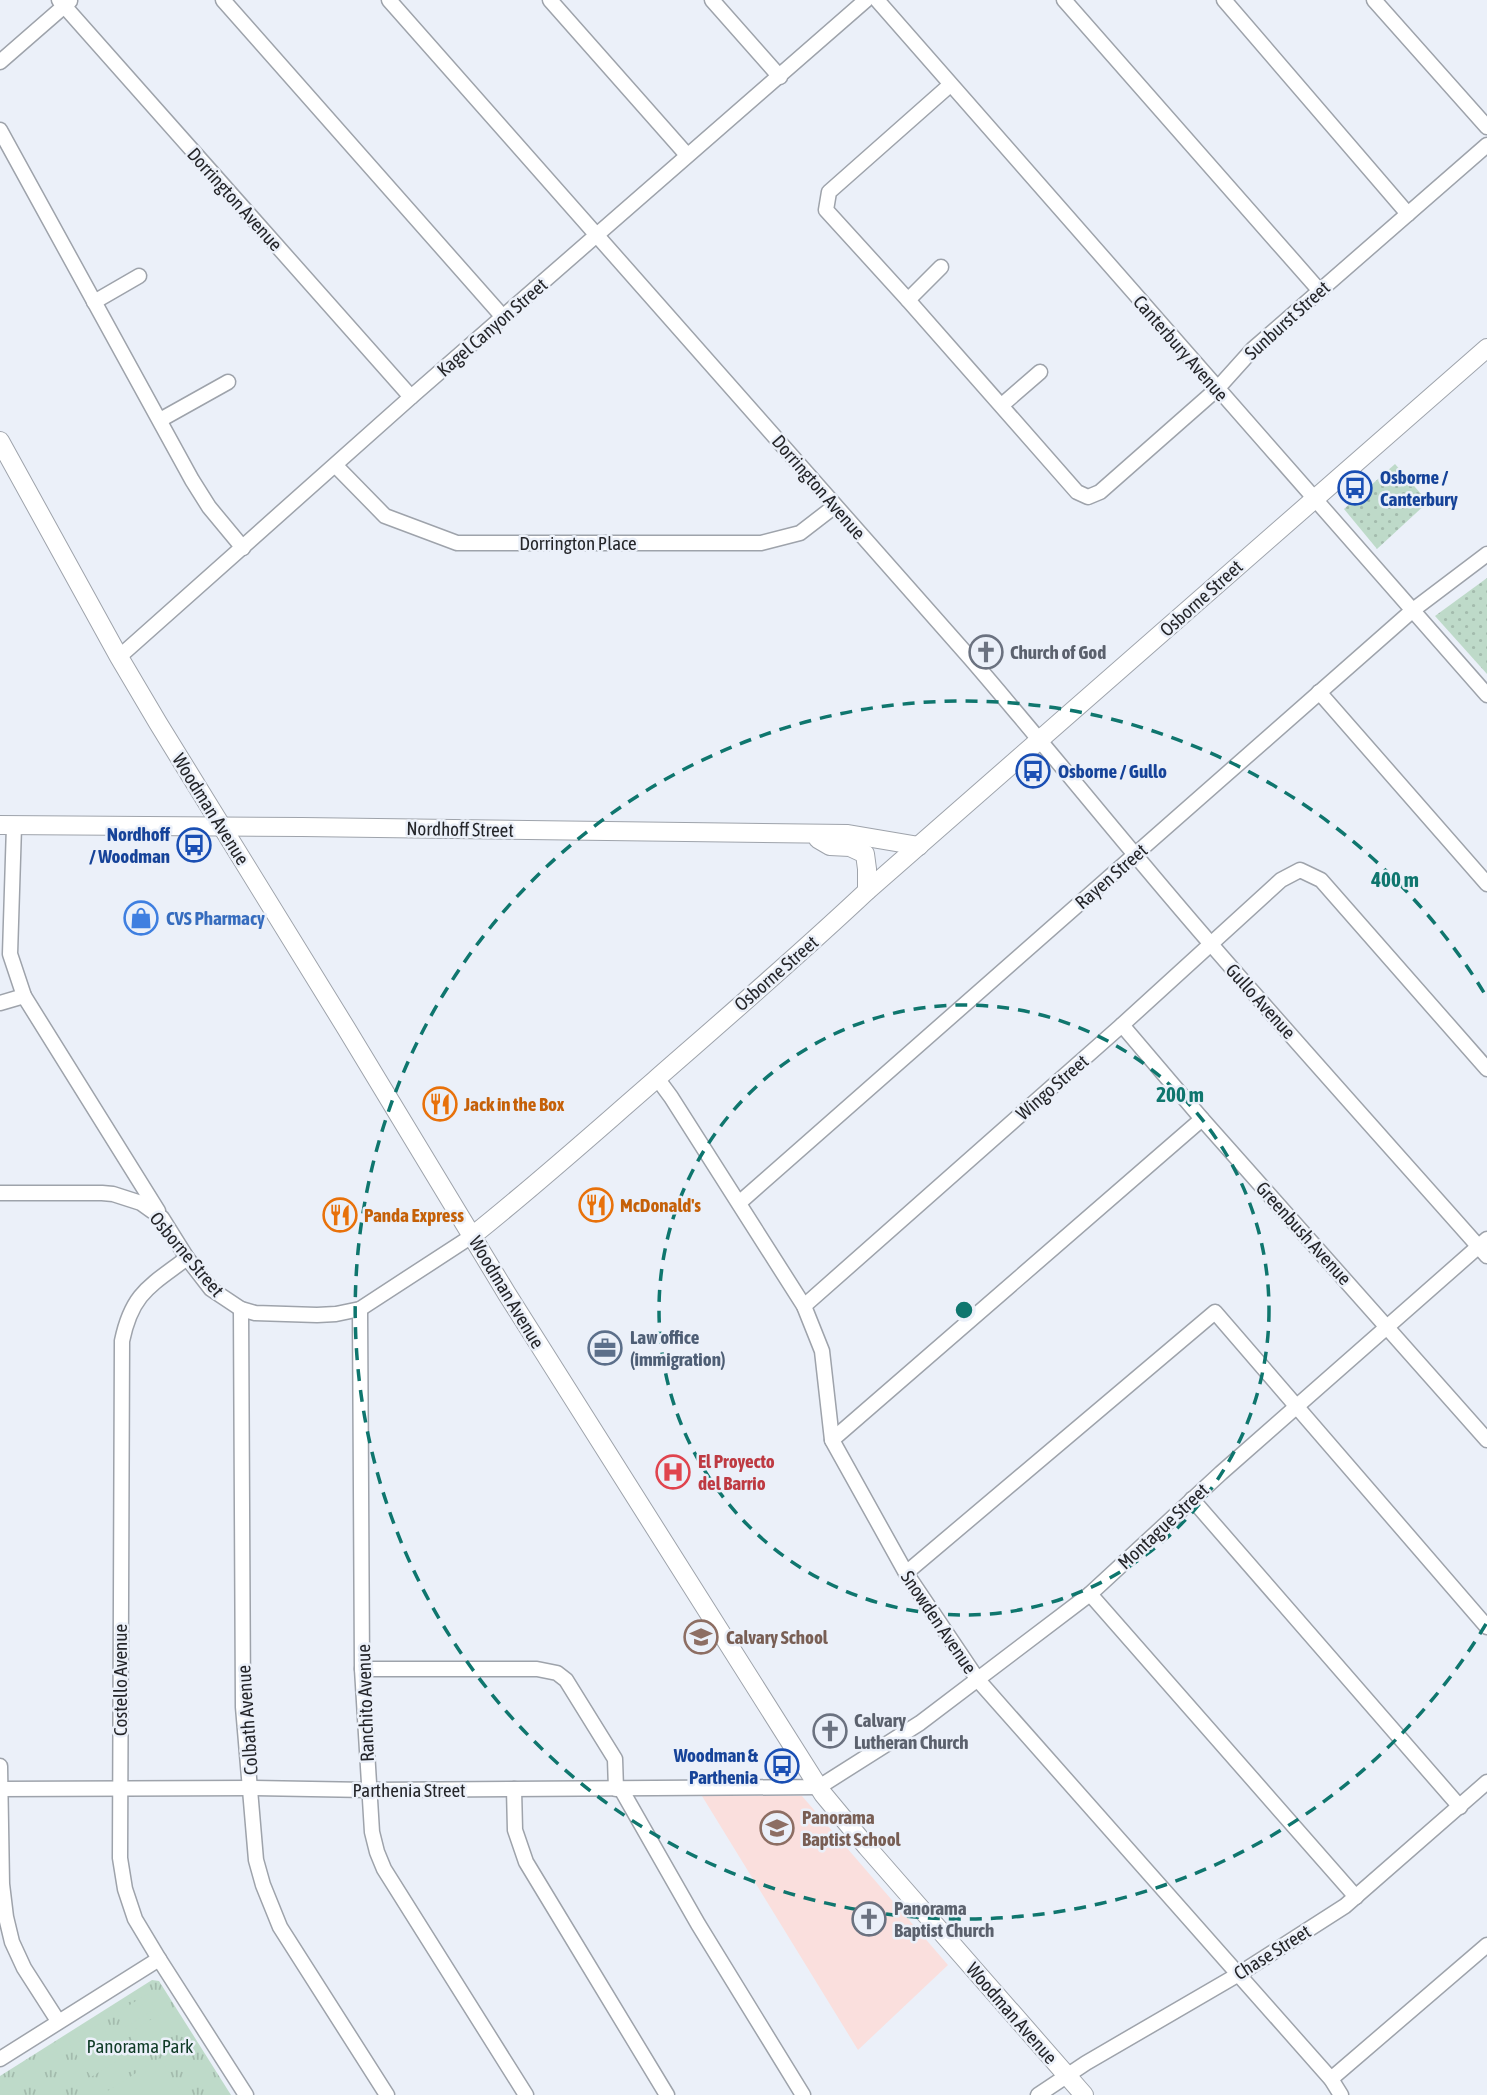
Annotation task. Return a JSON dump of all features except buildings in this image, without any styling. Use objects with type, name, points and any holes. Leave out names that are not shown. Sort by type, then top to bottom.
[{"type":"main road","name":"Osborne Street","points":[[472,1236],[527,1193],[1487,348]]},
{"type":"main road","name":"Woodman Avenue","points":[[0,441],[119,657],[543,1352],[819,1787],[867,1847],[1084,2095]]},
{"type":"main road","name":"Nordhoff Street","points":[[7,826],[809,833],[865,835],[919,846]]},
{"type":"main road","points":[[809,833],[830,846],[850,847],[865,854],[867,891]]},
{"type":"street","points":[[223,0],[503,317]]},
{"type":"street","points":[[389,0],[597,236]]},
{"type":"street","points":[[550,0],[687,155]]},
{"type":"street","points":[[712,0],[780,77]]},
{"type":"street","name":"Kagel Canyon Street","points":[[119,657],[411,397],[866,0]]},
{"type":"street","name":"Canterbury Avenue","points":[[877,0],[1487,695]]},
{"type":"street","points":[[1063,0],[1319,290]]},
{"type":"street","points":[[1224,0],[1408,214]]},
{"type":"street","points":[[1374,0],[1487,127]]},
{"type":"street","points":[[0,62],[65,2]]},
{"type":"street","name":"Dorrington Avenue","points":[[65,2],[411,397]]},
{"type":"street","points":[[950,85],[829,192],[826,210],[1002,405],[1040,372]]},
{"type":"street","points":[[0,130],[192,480],[209,507],[243,548]]},
{"type":"street","name":"Sunburst Street","points":[[1002,405],[1077,492],[1088,497],[1100,492],[1217,389],[1253,349],[1487,145]]},
{"type":"street","name":"Dorrington Avenue","points":[[597,236],[1041,740]]},
{"type":"street","points":[[908,300],[941,267]]},
{"type":"street","points":[[94,302],[139,276]]},
{"type":"street","points":[[160,420],[228,382]]},
{"type":"street","name":"Dorrington Place","points":[[336,466],[385,516],[457,543],[761,543],[800,533],[835,506]]},
{"type":"street","name":"Rayen Street","points":[[739,1203],[1413,610],[1487,554]]},
{"type":"street","points":[[1319,692],[1487,884]]},
{"type":"street","name":"Gullo Avenue","points":[[1041,740],[1092,806],[1210,943],[1484,1247]]},
{"type":"street","points":[[7,826],[10,954],[24,996],[162,1218]]},
{"type":"street","name":"Wingo Street","points":[[804,1306],[1122,1025],[1281,880],[1300,870],[1321,880],[1487,1069]]},
{"type":"street","points":[[0,1003],[24,996]]},
{"type":"street","name":"Greenbush Avenue","points":[[1122,1025],[1487,1440]]},
{"type":"street","name":"Snowden Avenue","points":[[657,1079],[804,1306],[822,1351],[832,1440],[906,1573],[978,1680],[1331,2079],[1341,2095]]},
{"type":"street","points":[[832,1440],[1202,1119]]},
{"type":"street","name":"Osborne Street","points":[[0,1193],[113,1194],[141,1203],[162,1218],[187,1258],[211,1289],[241,1309],[255,1313],[337,1314],[360,1309],[472,1236]]},
{"type":"street","name":"Montague Street","points":[[819,1787],[920,1723],[1090,1594],[1192,1499],[1387,1326],[1484,1247]]},
{"type":"street","name":"Costello Avenue","points":[[187,1258],[146,1289],[133,1305],[122,1341],[120,1858],[125,1889],[135,1919],[246,2095]]},
{"type":"street","name":"Colbath Avenue","points":[[241,1309],[243,1707],[256,1860],[263,1885],[281,1927],[387,2095]]},
{"type":"street","name":"Ranchito Avenue","points":[[360,1309],[362,1669],[372,1832],[384,1869],[526,2095]]},
{"type":"street","points":[[906,1573],[1215,1312],[1487,1626]]},
{"type":"street","points":[[1192,1499],[1460,1807]]},
{"type":"street","points":[[1090,1594],[1356,1897]]},
{"type":"street","points":[[362,1669],[537,1669],[557,1673],[566,1680],[615,1759],[619,1789],[803,2095]]},
{"type":"street","points":[[0,1766],[2,1884],[6,1917],[12,1942],[24,1968],[58,2021]]},
{"type":"street","name":"Chase Street","points":[[1038,2095],[1066,2075],[1239,1974],[1345,1906],[1487,1782]]},
{"type":"street","name":"Parthenia Street","points":[[0,1789],[819,1787]]},
{"type":"street","points":[[514,1789],[515,1830],[526,1862],[667,2095]]},
{"type":"street","points":[[1331,2079],[1487,1945]]},
{"type":"street","points":[[0,2059],[159,1959]]},
{"type":"shaded area","points":[[702,1796],[802,1796],[948,1965],[858,2050]]},
{"type":"green space","points":[[1395,464],[1428,502],[1377,549],[1344,509]]},
{"type":"green space","points":[[1487,578],[1487,674],[1435,616]]},
{"type":"green space","name":"Panorama Park","points":[[152,1980],[159,1981],[231,2095],[0,2095],[0,2076]]},
{"type":"green space","points":[[147,1994],[156,2008],[126,2027],[117,2013]]},
{"type":"green space","points":[[160,2014],[169,2028],[138,2047],[129,2033]]},
{"type":"green space","points":[[100,2023],[109,2037],[78,2057],[69,2043]]},
{"type":"green space","points":[[113,2044],[122,2058],[91,2077],[82,2063]]},
{"type":"green space","points":[[160,2058],[183,2095],[101,2095]]},
{"type":"place","name":"Osborne / Canterbury","points":[[1355,488]]},
{"type":"place","name":"Church of God","points":[[986,652]]},
{"type":"place","name":"Osborne / Gullo","points":[[1033,771]]},
{"type":"place","name":"Nordhoff / Woodman","points":[[194,845]]},
{"type":"place","name":"CVS Pharmacy","points":[[141,918]]},
{"type":"place","name":"Jack in the Box","points":[[440,1104]]},
{"type":"place","name":"McDonald's","points":[[596,1205]]},
{"type":"place","name":"Panda Express","points":[[340,1215]]},
{"type":"place","name":"Law office (immigration)","points":[[605,1348]]},
{"type":"place","name":"El Proyecto del Barrio","points":[[673,1472]]},
{"type":"place","name":"Calvary School","points":[[701,1637]]},
{"type":"place","name":"Calvary Lutheran Church","points":[[830,1731]]},
{"type":"place","name":"Woodman & Parthenia","points":[[782,1766]]},
{"type":"place","name":"Panorama Baptist School","points":[[777,1828]]},
{"type":"place","name":"Panorama Baptist Church","points":[[869,1919]]}]
